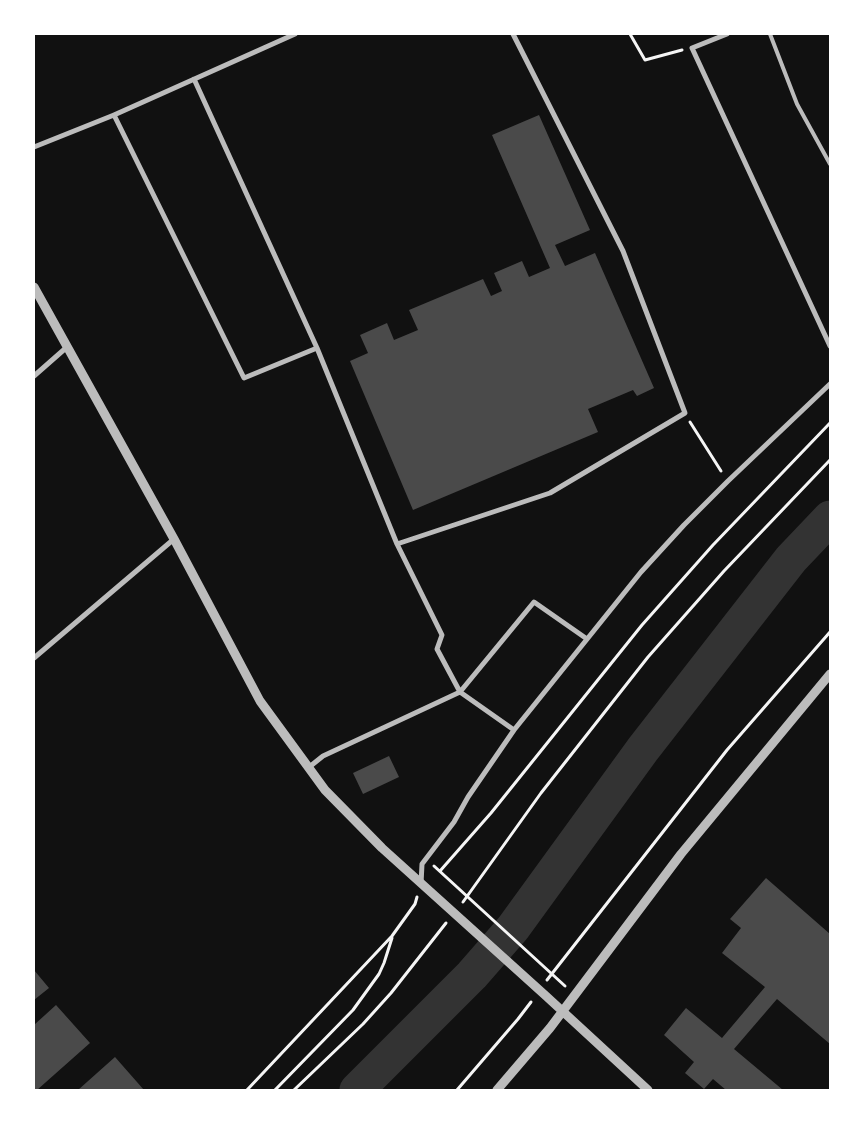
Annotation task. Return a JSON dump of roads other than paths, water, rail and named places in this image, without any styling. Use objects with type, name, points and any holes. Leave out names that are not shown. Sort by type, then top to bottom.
[{"type":"street","points":[[34,146],[114,114],[295,34]]},
{"type":"street","points":[[397,544],[550,494],[685,412],[622,251],[513,34]]},
{"type":"street","points":[[727,34],[692,48],[830,346]]},
{"type":"street","points":[[194,79],[317,348],[397,544],[442,635],[437,649],[460,692],[514,730]]},
{"type":"street","points":[[114,114],[244,378],[317,348]]},
{"type":"street","points":[[34,287],[174,539],[260,700],[308,768],[353,821],[647,1090]]},
{"type":"street","points":[[34,376],[67,347]]},
{"type":"street","points":[[421,885],[422,864],[454,822],[468,797],[514,730],[641,572],[728,481],[830,384]]},
{"type":"street","points":[[34,658],[174,539]]},
{"type":"street","points":[[308,768],[323,756],[460,692],[534,602],[587,639]]},
{"type":"street","points":[[497,1090],[540,1041],[681,854],[830,674]]},
{"type":"lane","points":[[770,34],[797,104],[830,164]]},
{"type":"waterway","points":[[357,1090],[472,975],[513,928],[643,749],[791,559],[830,518]]}]
